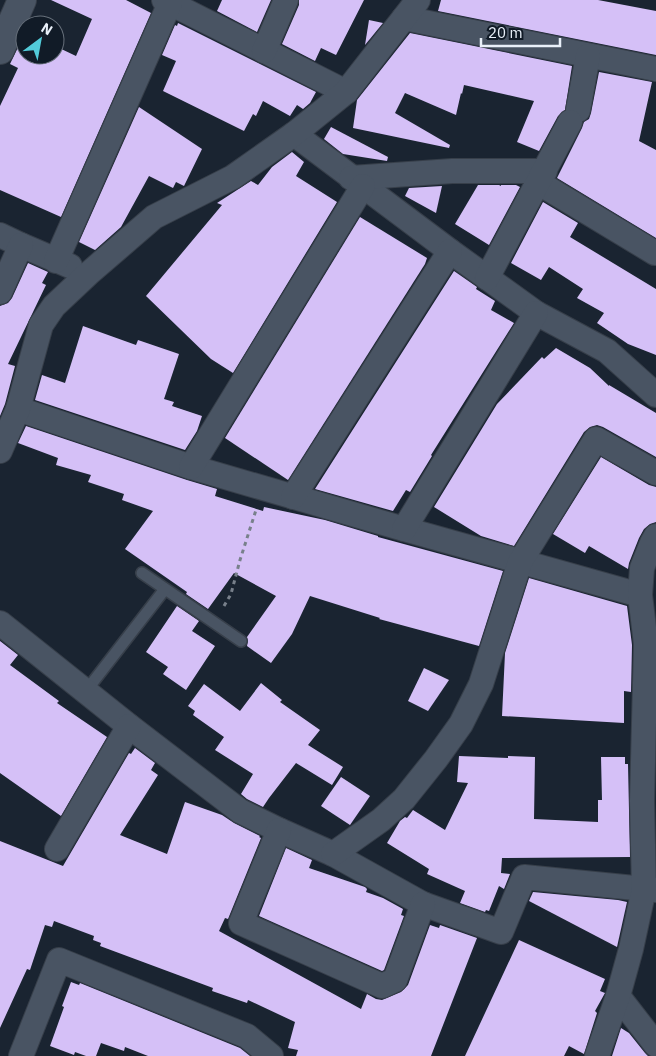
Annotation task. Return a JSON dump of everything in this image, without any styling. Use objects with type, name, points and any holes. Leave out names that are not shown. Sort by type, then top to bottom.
[{"type":"street","points":[[0,50],[22,0]]},
{"type":"street","points":[[264,51],[286,0]]},
{"type":"street","points":[[56,260],[167,2],[346,92]]},
{"type":"street","points":[[0,450],[18,410],[41,325],[54,306],[88,274],[154,218],[233,178],[294,134],[346,92],[411,9],[588,56],[656,70]]},
{"type":"street","points":[[487,278],[574,116],[588,56]]},
{"type":"street","points":[[294,134],[536,313],[607,350],[656,395]]},
{"type":"street","points":[[357,182],[452,172],[542,177],[656,253]]},
{"type":"street","points":[[191,467],[357,182]]},
{"type":"street","points":[[0,235],[88,274]]},
{"type":"street","points":[[0,292],[21,245]]},
{"type":"street","points":[[293,497],[450,251]]},
{"type":"street","points":[[404,529],[536,313]]},
{"type":"street","points":[[18,410],[191,467],[640,595]]},
{"type":"street","points":[[333,854],[381,820],[404,799],[461,724],[481,684],[520,562],[596,439],[656,474]]},
{"type":"street","points":[[597,1056],[618,996],[650,890],[642,801],[646,644],[640,595],[642,568],[656,536]]},
{"type":"street","points":[[0,623],[129,726],[240,811],[333,854],[422,904],[501,932],[524,877],[650,890]]},
{"type":"street","points":[[57,849],[129,726]]},
{"type":"street","points":[[279,830],[241,923],[382,986],[395,980],[422,904]]},
{"type":"street","points":[[21,1056],[59,960],[247,1036],[271,1056]]},
{"type":"street","points":[[618,996],[656,1045]]},
{"type":"lane","points":[[142,573],[241,641]]},
{"type":"lane","points":[[86,691],[165,589]]},
{"type":"path","points":[[212,622],[232,594],[250,524],[264,488]]},
{"type":"building","points":[[51,0],[126,0],[151,13],[61,217],[0,190],[0,106],[18,68],[10,64],[15,54],[15,65],[65,65],[65,51],[76,56],[92,19]]},
{"type":"building","points":[[222,0],[271,0],[257,32],[217,11]]},
{"type":"building","points":[[299,0],[364,0],[336,55],[321,48],[315,61],[282,44],[299,5]]},
{"type":"building","points":[[441,0],[598,0],[656,11],[656,55],[438,11]]},
{"type":"building","points":[[369,20],[383,23],[365,45]]},
{"type":"building","points":[[178,23],[316,92],[310,103],[303,109],[297,105],[290,116],[263,101],[256,116],[253,114],[244,131],[163,91],[176,61],[162,55],[175,25],[177,26]]},
{"type":"building","points":[[410,33],[572,66],[565,110],[558,116],[539,151],[517,142],[534,101],[464,85],[456,115],[405,93],[395,113],[450,145],[449,148],[353,128],[357,100]]},
{"type":"building","points":[[599,72],[652,82],[639,141],[656,150],[656,238],[557,178],[584,122],[589,119]]},
{"type":"building","points":[[139,107],[202,149],[184,186],[176,182],[173,188],[149,176],[121,227],[95,250],[79,242]]},
{"type":"building","points":[[331,127],[388,157],[387,161],[343,154],[324,139]]},
{"type":"building","points":[[292,152],[304,162],[296,176],[337,202],[233,373],[211,359],[146,296],[222,205],[217,203],[251,181],[258,185],[272,167]]},
{"type":"building","points":[[478,185],[516,185],[520,187],[489,245],[455,224]]},
{"type":"building","points":[[442,186],[436,213],[405,196],[409,188]]},
{"type":"building","points":[[543,202],[578,223],[570,237],[656,289],[656,355],[628,344],[597,323],[604,313],[577,298],[583,289],[549,267],[541,280],[511,263]]},
{"type":"building","points":[[360,217],[427,258],[288,480],[225,438]]},
{"type":"building","points":[[28,263],[48,272],[42,283],[46,285],[8,364],[15,366],[0,416],[0,306],[8,303],[12,298]]},
{"type":"building","points":[[454,271],[477,287],[476,289],[495,301],[491,310],[514,323],[431,455],[410,492],[406,490],[393,511],[315,489]]},
{"type":"building","points":[[83,326],[136,345],[138,340],[179,354],[164,399],[174,402],[172,406],[202,416],[197,431],[185,450],[35,400],[42,375],[65,383]]},
{"type":"building","points":[[556,348],[590,368],[609,386],[656,413],[656,457],[603,427],[597,425],[590,427],[584,432],[514,546],[481,536],[434,507],[497,404],[542,357],[544,359]]},
{"type":"building","points":[[26,426],[217,489],[215,496],[263,511],[264,507],[325,520],[378,537],[503,571],[479,646],[379,619],[310,596],[292,634],[271,663],[247,646],[247,637],[276,596],[234,573],[208,609],[125,549],[153,511],[122,500],[124,494],[88,482],[91,475],[56,465],[58,458],[18,443]]},
{"type":"building","points":[[601,457],[649,485],[656,487],[656,522],[644,529],[628,569],[589,546],[585,553],[553,534]]},
{"type":"building","points":[[529,578],[627,606],[632,645],[631,692],[624,691],[624,723],[502,716],[505,653]]},
{"type":"building","points":[[177,606],[199,621],[192,631],[215,646],[186,690],[163,674],[168,667],[146,652]]},
{"type":"building","points":[[0,641],[18,655],[10,665],[59,701],[57,703],[107,737],[61,816],[0,773]]},
{"type":"building","points":[[424,668],[449,680],[428,711],[408,701]]},
{"type":"building","points":[[261,683],[282,700],[280,702],[320,730],[308,745],[343,767],[332,785],[296,763],[263,807],[241,794],[253,774],[215,750],[224,737],[193,715],[195,711],[188,706],[204,684],[240,711]]},
{"type":"building","points":[[135,748],[155,763],[151,770],[158,775],[120,835],[167,854],[185,802],[222,815],[261,838],[228,919],[225,918],[219,931],[361,1009],[367,994],[382,1000],[401,992],[408,985],[430,925],[439,928],[440,925],[477,938],[431,1056],[296,1056],[298,1050],[288,1048],[295,1022],[248,1000],[247,1003],[212,991],[213,988],[100,946],[101,943],[93,940],[94,936],[54,921],[52,927],[45,925],[30,970],[27,969],[0,1028],[0,841],[63,866],[129,753],[131,754]]},
{"type":"building","points":[[459,756],[535,757],[534,819],[598,822],[598,800],[602,800],[601,757],[625,757],[625,764],[628,764],[630,857],[502,858],[501,873],[510,874],[504,889],[499,886],[489,911],[486,910],[485,912],[460,903],[465,891],[427,874],[429,869],[387,843],[400,821],[405,817],[407,818],[413,810],[445,830],[468,783],[457,782]]},
{"type":"building","points":[[341,777],[370,796],[350,825],[321,806]]},
{"type":"building","points":[[286,848],[312,860],[309,868],[365,887],[367,889],[366,892],[383,898],[403,909],[401,915],[404,916],[384,970],[382,971],[259,916]]},
{"type":"building","points":[[533,892],[627,902],[617,947],[529,901]]},
{"type":"building","points":[[519,940],[605,979],[600,991],[605,993],[595,1011],[597,1013],[584,1054],[569,1046],[564,1056],[465,1056]]},
{"type":"building","points":[[71,982],[79,985],[80,983],[240,1048],[250,1056],[148,1056],[125,1047],[124,1051],[101,1043],[96,1056],[86,1056],[75,1052],[74,1055],[50,1046]]},
{"type":"building","points":[[621,1028],[629,1033],[648,1056],[612,1056]]}]
